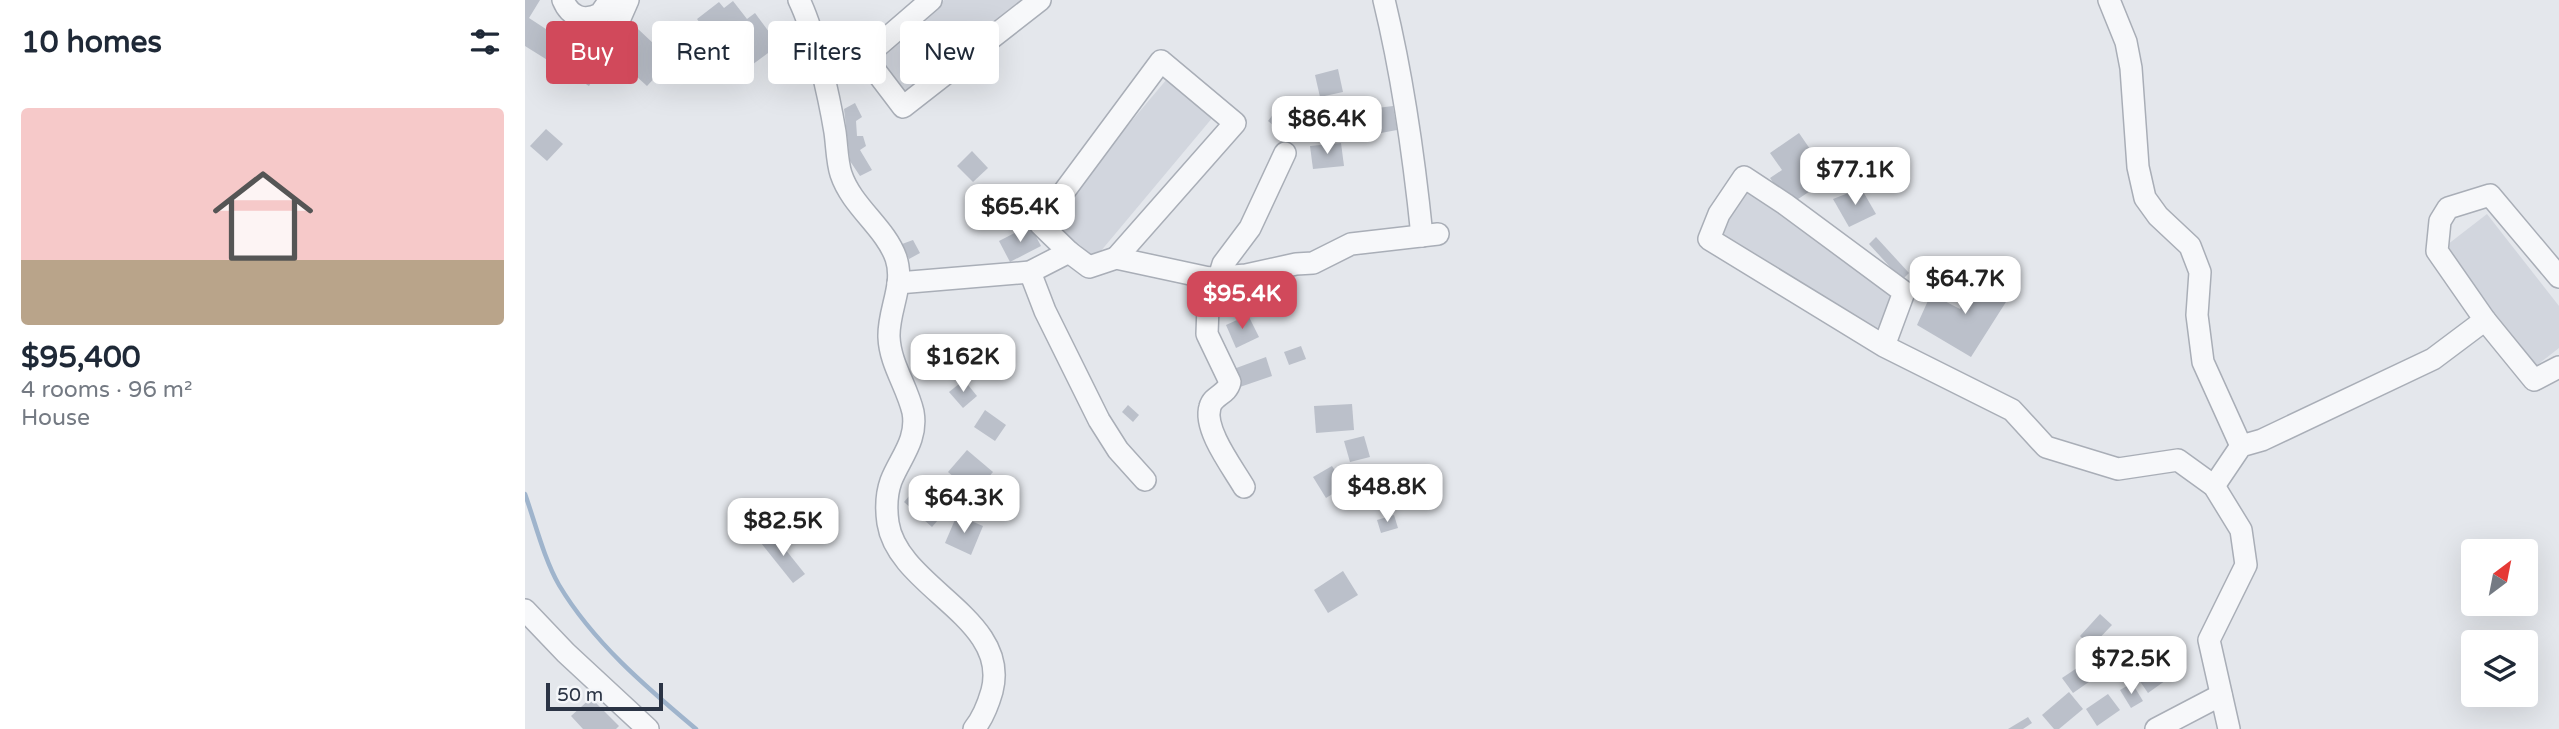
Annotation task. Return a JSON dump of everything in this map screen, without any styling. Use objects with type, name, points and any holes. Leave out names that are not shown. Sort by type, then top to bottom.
[{"type":"street","points":[[563,0],[571,13],[586,18],[600,14],[610,0]]},
{"type":"street","points":[[619,21],[628,0]]},
{"type":"street","points":[[799,0],[808,21]]},
{"type":"street","points":[[886,39],[931,0]]},
{"type":"street","points":[[886,84],[903,107],[1040,0]]},
{"type":"street","points":[[1116,258],[1235,123],[1161,61],[1039,224],[1089,267],[1116,258],[1214,277],[1246,275],[1313,263],[1352,244],[1430,235],[1397,50],[1384,0]]},
{"type":"street","points":[[2109,0],[2126,42],[2131,68],[2138,167],[2145,198],[2158,216],[2190,246],[2200,272],[2197,315],[2203,362],[2241,446]]},
{"type":"street","points":[[824,84],[835,130],[841,174],[856,202],[884,237],[896,259],[898,283],[888,336],[893,361],[913,412],[913,434],[892,481],[886,507],[889,529],[899,550],[927,582],[971,624],[987,646],[993,668],[993,686],[984,713],[974,729]]},
{"type":"street","points":[[1244,487],[1209,426],[1211,402],[1225,393],[1230,382],[1207,334],[1214,277],[1250,228],[1285,153]]},
{"type":"street","points":[[1884,346],[1905,292],[1744,177],[1719,214],[1709,239],[1884,346],[2012,410],[2046,447],[2118,469],[2178,460],[2214,486],[2241,530],[2246,565],[2209,640],[2229,729]]},
{"type":"street","points":[[2559,277],[2490,195],[2448,208],[2440,221],[2437,251],[2485,320],[2534,380],[2559,367]]},
{"type":"street","points":[[898,283],[1030,272],[1069,252]]},
{"type":"street","points":[[1030,272],[1045,312],[1099,420],[1118,450],[1145,480]]},
{"type":"street","points":[[2214,486],[2241,446],[2262,440],[2433,359],[2485,320]]},
{"type":"street","points":[[525,610],[640,726]]},
{"type":"street","points":[[2156,729],[2221,695]]},
{"type":"shaded area","points":[[944,0],[1028,0],[999,27],[999,21],[921,21]]},
{"type":"shaded area","points":[[900,40],[900,84],[937,84],[915,104],[886,73],[886,53]]},
{"type":"shaded area","points":[[1167,79],[1213,117],[1095,258],[1049,219]]},
{"type":"shaded area","points":[[1748,190],[1902,291],[1873,335],[1719,233]]},
{"type":"shaded area","points":[[2487,214],[2559,306],[2559,348],[2536,366],[2443,248]]},
{"type":"building","points":[[525,0],[540,0],[529,18],[546,29],[546,59],[525,46]]},
{"type":"building","points":[[733,1],[747,19],[755,13],[768,31],[768,53],[754,63],[754,21],[697,19],[719,2],[724,8]]},
{"type":"building","points":[[638,29],[652,42],[652,81],[647,86],[638,78]]},
{"type":"building","points":[[1338,69],[1343,92],[1320,97],[1315,75]]},
{"type":"building","points":[[855,103],[862,117],[856,121],[857,136],[863,136],[866,146],[860,150],[872,170],[860,176],[850,161],[844,109]]},
{"type":"building","points":[[1393,106],[1397,130],[1381,133],[1377,108]]},
{"type":"building","points":[[1277,109],[1288,118],[1279,130],[1268,121]]},
{"type":"building","points":[[546,129],[563,144],[547,161],[530,146]]},
{"type":"building","points":[[1799,133],[1830,178],[1789,205],[1770,178],[1782,170],[1770,153]]},
{"type":"building","points":[[1341,143],[1344,166],[1313,169],[1310,146]]},
{"type":"building","points":[[972,151],[988,168],[973,182],[957,166]]},
{"type":"building","points":[[1861,188],[1876,214],[1849,227],[1833,199]]},
{"type":"building","points":[[1023,198],[1034,208],[1021,222],[1009,212]]},
{"type":"building","points":[[1001,202],[1013,217],[995,229],[985,214]]},
{"type":"building","points":[[1030,225],[1041,246],[1010,262],[999,241]]},
{"type":"building","points":[[1876,237],[1909,273],[1902,280],[1869,244]]},
{"type":"building","points":[[913,240],[920,253],[909,259],[902,244]]},
{"type":"building","points":[[1916,271],[1933,279],[1923,298],[1907,289]]},
{"type":"building","points":[[1975,275],[2011,294],[1971,357],[1917,325],[1931,294],[1960,309]]},
{"type":"building","points":[[1248,315],[1259,337],[1236,348],[1226,325]]},
{"type":"building","points":[[1301,346],[1306,359],[1289,365],[1284,352]]},
{"type":"building","points":[[1266,357],[1272,376],[1237,388],[1231,370]]},
{"type":"building","points":[[964,380],[977,396],[963,408],[949,392]]},
{"type":"building","points":[[1352,404],[1354,430],[1316,433],[1314,406]]},
{"type":"building","points":[[1128,405],[1139,415],[1133,422],[1122,412]]},
{"type":"building","points":[[985,410],[1006,425],[995,441],[974,427]]},
{"type":"building","points":[[1364,436],[1370,457],[1350,462],[1344,441]]},
{"type":"building","points":[[967,450],[993,472],[974,494],[948,472]]},
{"type":"building","points":[[1332,466],[1345,486],[1326,498],[1313,477]]},
{"type":"building","points":[[922,481],[950,506],[932,527],[904,502]]},
{"type":"building","points":[[957,515],[983,526],[971,555],[945,543]]},
{"type":"building","points":[[1394,515],[1398,528],[1381,533],[1377,520]]},
{"type":"building","points":[[773,534],[805,574],[793,583],[761,543]]},
{"type":"building","points":[[1343,571],[1358,595],[1328,613],[1314,590]]},
{"type":"building","points":[[2100,614],[2112,625],[2091,647],[2080,636]]},
{"type":"building","points":[[2086,662],[2096,677],[2073,693],[2062,678]]},
{"type":"building","points":[[2158,662],[2169,678],[2148,693],[2137,677]]},
{"type":"building","points":[[2132,683],[2143,701],[2131,708],[2120,690]]},
{"type":"building","points":[[2069,692],[2083,709],[2059,729],[2054,729],[2042,715]]},
{"type":"building","points":[[2108,694],[2120,710],[2097,726],[2086,709]]},
{"type":"building","points":[[591,698],[619,726],[616,729],[583,729],[571,716]]},
{"type":"building","points":[[2028,717],[2032,723],[2023,729],[2008,729]]},
{"type":"waterway","points":[[525,494],[549,564],[573,606],[621,663],[696,729]]}]
